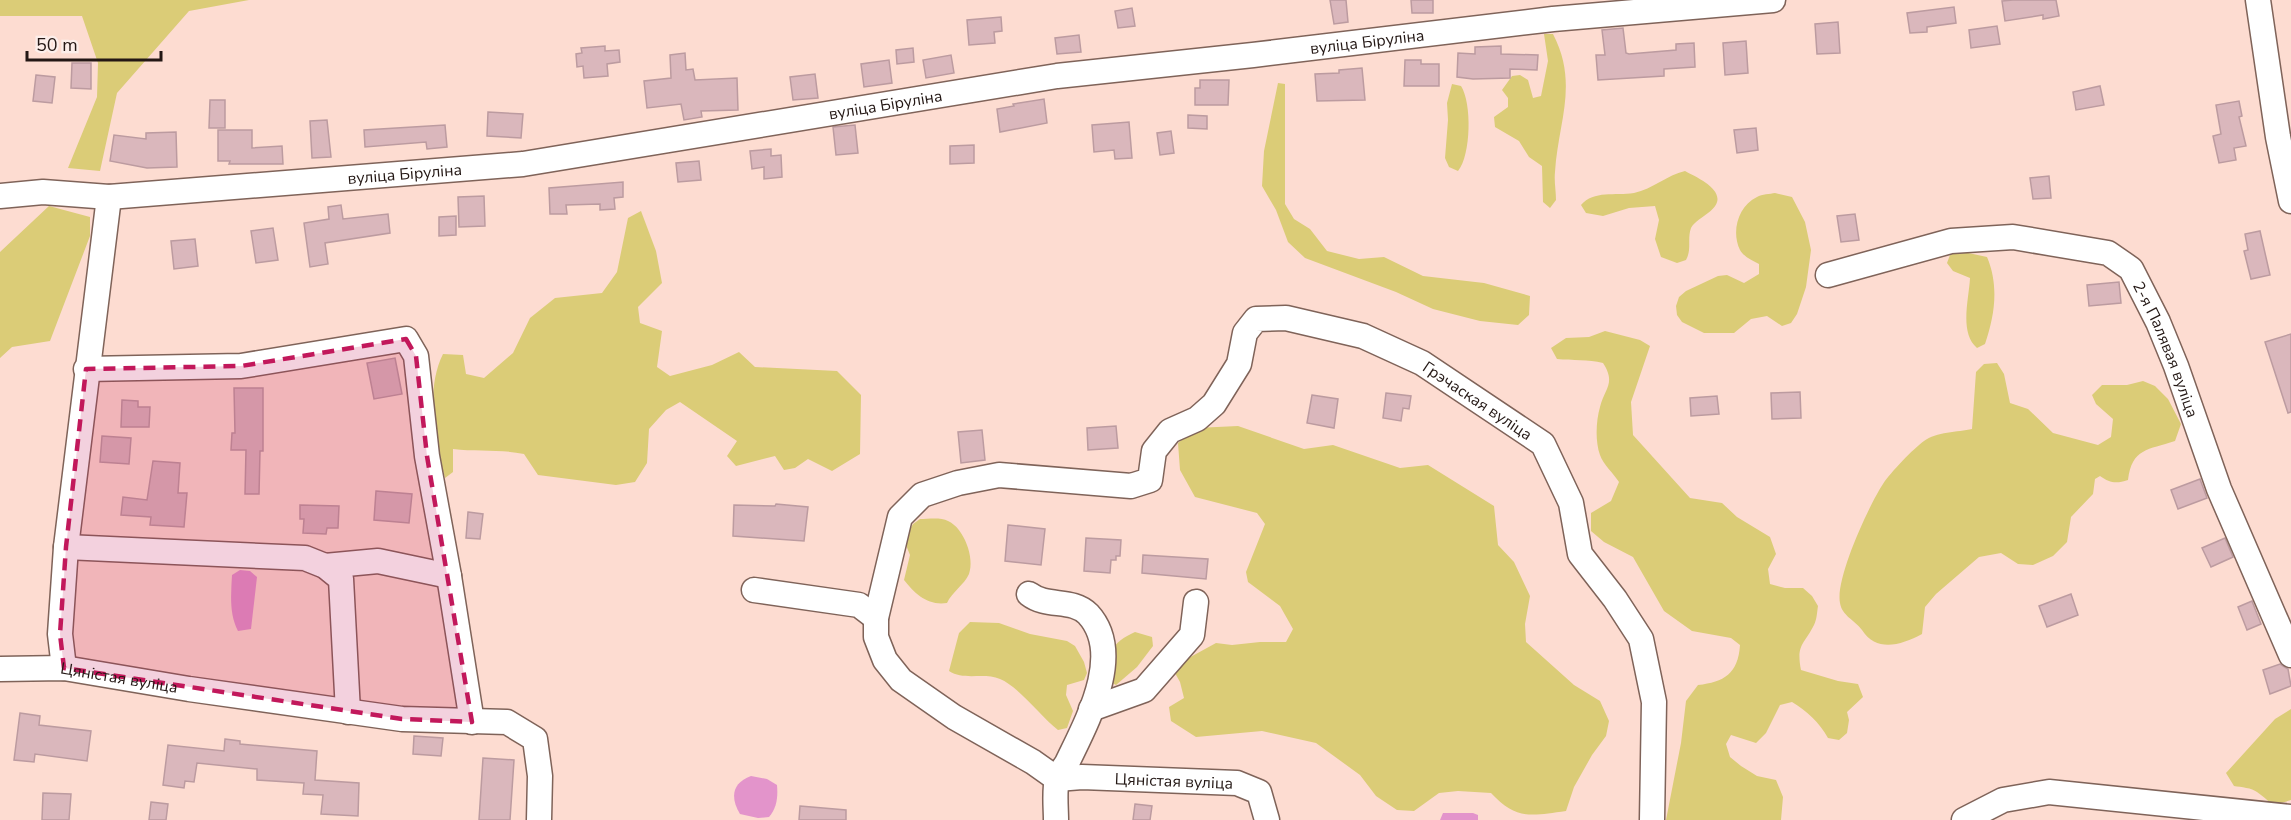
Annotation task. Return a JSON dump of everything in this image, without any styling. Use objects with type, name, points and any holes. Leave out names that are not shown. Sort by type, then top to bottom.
[{"type":"street","name":"вуліца Біруліна","points":[[0,196],[43,192],[109,196],[523,164],[1057,76],[1552,19],[1773,0]]},
{"type":"street","points":[[2258,0],[2278,137],[2291,201]]},
{"type":"street","name":"Цяністая вуліца","points":[[109,196],[66,547],[60,634],[64,668],[189,689],[402,719],[507,722],[535,739],[540,776],[539,820]]},
{"type":"street","name":"2-я Палявая вуліца","points":[[1828,275],[1950,241],[2013,237],[2108,253],[2131,269],[2158,322],[2176,366],[2219,489],[2291,655]]},
{"type":"street","name":"Грэчаская вуліца","points":[[876,618],[900,517],[922,495],[958,483],[999,475],[1131,486],[1150,480],[1154,451],[1170,431],[1197,419],[1214,404],[1239,364],[1245,333],[1256,319],[1286,318],[1363,336],[1422,363],[1543,444],[1570,503],[1580,555],[1615,599],[1641,639],[1654,702],[1652,820]]},
{"type":"street","points":[[86,369],[241,366],[405,339],[416,356],[427,456],[450,576],[472,722]]},
{"type":"street","points":[[66,547],[305,558],[325,566],[341,579],[348,712]]},
{"type":"street","points":[[325,566],[378,561],[450,576]]},
{"type":"street","points":[[754,590],[859,605],[876,618],[876,637],[885,660],[901,680],[954,717],[1033,762],[1057,779]]},
{"type":"street","points":[[1029,594],[1038,601],[1077,606],[1087,613],[1098,627],[1103,645],[1100,685],[1057,779],[1056,820]]},
{"type":"street","points":[[1090,709],[1144,690],[1192,635],[1196,602]]},
{"type":"street","points":[[0,669],[64,668]]},
{"type":"street","name":"Цяністая вуліца","points":[[1057,779],[1082,777],[1237,783],[1259,792],[1267,820]]},
{"type":"street","points":[[1964,820],[2003,800],[2049,792],[2137,811],[2291,817]]},
{"type":"highlighted area","points":[[406,339],[416,356],[427,456],[472,722],[402,719],[64,668],[60,634],[66,547],[86,369],[241,366]]},
{"type":"shaded area","points":[[0,0],[249,0],[189,11],[117,93],[100,171],[68,168],[97,97],[98,63],[82,16],[0,16]]},
{"type":"shaded area","points":[[1544,34],[1553,34],[1561,52],[1566,86],[1555,172],[1556,200],[1550,208],[1543,202],[1542,166],[1529,157],[1519,141],[1495,127],[1494,117],[1508,107],[1508,98],[1502,90],[1512,76],[1520,75],[1528,80],[1533,98],[1541,96],[1548,61]]},
{"type":"shaded area","points":[[1278,83],[1285,84],[1285,204],[1294,219],[1310,229],[1327,251],[1359,259],[1384,257],[1423,276],[1484,283],[1530,296],[1529,315],[1518,325],[1480,321],[1433,309],[1396,292],[1305,258],[1288,242],[1276,210],[1262,186],[1264,151]]},
{"type":"shaded area","points":[[1452,84],[1461,86],[1465,94],[1468,116],[1466,153],[1458,171],[1449,167],[1445,158],[1447,103]]},
{"type":"shaded area","points":[[1685,171],[1712,188],[1717,200],[1715,206],[1692,226],[1688,256],[1686,260],[1677,263],[1661,257],[1655,239],[1659,220],[1655,206],[1629,208],[1603,216],[1586,213],[1581,205],[1598,195],[1641,191]]},
{"type":"shaded area","points":[[1775,193],[1792,197],[1805,222],[1811,250],[1806,287],[1797,314],[1791,323],[1782,326],[1767,316],[1751,319],[1734,333],[1704,333],[1682,322],[1677,315],[1676,306],[1679,297],[1686,291],[1718,276],[1727,275],[1744,283],[1759,274],[1759,264],[1746,257],[1740,250],[1736,228],[1741,213],[1750,201],[1761,195]]},
{"type":"shaded area","points":[[49,206],[90,217],[90,236],[50,341],[12,347],[0,358],[0,252]]},
{"type":"shaded area","points":[[641,211],[656,251],[662,283],[638,307],[640,323],[662,331],[657,367],[670,376],[712,365],[739,352],[755,367],[837,371],[861,395],[860,454],[832,471],[808,459],[795,468],[784,470],[775,456],[736,466],[727,456],[737,441],[680,402],[666,410],[649,429],[647,463],[635,482],[616,485],[538,475],[524,454],[453,449],[453,472],[445,478],[435,432],[433,399],[434,383],[443,354],[463,355],[466,374],[484,378],[513,353],[530,318],[555,298],[602,293],[617,272],[628,218]]},
{"type":"shaded area","points":[[1959,251],[1987,257],[1993,278],[1994,300],[1991,322],[1985,344],[1977,348],[1971,342],[1967,325],[1970,278],[1953,271],[1947,263],[1950,255]]},
{"type":"shaded area","points":[[1605,331],[1640,340],[1650,346],[1631,402],[1633,435],[1690,498],[1722,503],[1737,517],[1770,537],[1776,554],[1768,569],[1770,584],[1785,588],[1803,588],[1818,606],[1815,623],[1800,650],[1801,670],[1838,681],[1858,684],[1863,697],[1847,712],[1849,720],[1847,733],[1839,740],[1828,738],[1812,717],[1792,702],[1780,705],[1766,733],[1756,743],[1731,735],[1726,744],[1730,757],[1757,776],[1776,780],[1783,797],[1781,820],[1666,820],[1681,743],[1686,701],[1698,685],[1722,679],[1733,670],[1740,645],[1731,638],[1692,631],[1664,611],[1633,557],[1604,542],[1591,531],[1591,513],[1611,501],[1619,482],[1601,458],[1597,444],[1598,418],[1609,376],[1603,363],[1557,359],[1551,348],[1566,338],[1589,337]]},
{"type":"shaded area","points":[[1997,363],[2004,374],[2010,403],[2028,409],[2053,433],[2098,445],[2111,437],[2113,419],[2096,404],[2092,395],[2102,385],[2127,385],[2143,381],[2155,386],[2168,399],[2181,424],[2175,441],[2149,449],[2138,456],[2133,462],[2128,480],[2113,482],[2100,476],[2095,479],[2093,494],[2071,517],[2067,542],[2053,556],[2033,565],[2018,564],[2001,553],[1979,557],[1936,594],[1925,607],[1922,634],[1898,644],[1875,642],[1846,615],[1840,603],[1843,577],[1862,525],[1886,479],[1920,444],[1935,436],[1972,429],[1976,372],[1984,364]]},
{"type":"shaded area","points":[[1238,426],[1304,449],[1333,445],[1400,468],[1428,465],[1494,506],[1498,545],[1514,562],[1530,596],[1525,624],[1526,642],[1574,685],[1600,701],[1609,721],[1606,736],[1574,787],[1566,811],[1525,814],[1508,808],[1491,793],[1458,791],[1439,793],[1414,811],[1397,810],[1376,796],[1360,775],[1316,743],[1262,731],[1196,737],[1171,721],[1169,707],[1184,698],[1175,673],[1185,660],[1216,643],[1232,645],[1286,642],[1293,629],[1280,606],[1248,582],[1246,572],[1265,524],[1257,513],[1195,497],[1180,470],[1178,443],[1196,428]]},
{"type":"shaded area","points":[[920,519],[948,521],[959,530],[967,544],[970,560],[969,574],[947,603],[928,601],[904,580],[910,555],[904,540],[913,524]]},
{"type":"shaded area","points":[[240,570],[250,571],[257,577],[251,629],[238,631],[232,611],[231,589],[232,575]]},
{"type":"shaded area","points":[[970,622],[999,623],[1030,634],[1067,641],[1075,646],[1087,673],[1084,680],[1067,685],[1066,695],[1073,711],[1067,728],[1058,730],[1022,695],[1000,679],[961,675],[949,671],[959,633]]},
{"type":"shaded area","points":[[1135,632],[1152,637],[1153,646],[1137,667],[1116,685],[1107,680],[1109,656],[1121,640]]},
{"type":"shaded area","points":[[2291,709],[2291,800],[2275,804],[2255,791],[2234,786],[2226,773],[2275,719]]},
{"type":"shaded area","points":[[751,776],[767,779],[777,785],[774,810],[769,817],[758,818],[740,814],[737,808],[735,791],[740,783]]},
{"type":"shaded area","points":[[1443,813],[1473,813],[1478,815],[1478,820],[1440,820]]},
{"type":"building","points":[[1330,0],[1346,0],[1348,22],[1334,24]]},
{"type":"building","points":[[1411,0],[1433,0],[1433,13],[1412,13]]},
{"type":"building","points":[[2056,0],[2059,16],[2043,19],[2043,15],[2005,21],[2002,1]]},
{"type":"building","points":[[1954,7],[1956,23],[1927,27],[1927,32],[1910,33],[1907,13]]},
{"type":"building","points":[[1132,8],[1135,26],[1118,28],[1115,11]]},
{"type":"building","points":[[1001,17],[1002,31],[994,32],[995,43],[969,45],[967,20]]},
{"type":"building","points":[[1838,22],[1840,53],[1817,54],[1815,24]]},
{"type":"building","points":[[1997,26],[2000,44],[1971,48],[1969,30]]},
{"type":"building","points":[[1623,28],[1626,53],[1629,54],[1676,50],[1676,44],[1694,43],[1695,67],[1664,69],[1664,76],[1598,80],[1596,55],[1605,55],[1602,30]]},
{"type":"building","points":[[1079,35],[1081,52],[1057,54],[1055,38]]},
{"type":"building","points":[[1746,41],[1748,73],[1725,75],[1723,43]]},
{"type":"building","points":[[605,46],[605,51],[619,50],[620,62],[607,64],[608,76],[584,78],[583,66],[577,67],[576,54],[582,53],[581,48]]},
{"type":"building","points":[[1501,46],[1501,54],[1538,55],[1537,70],[1510,69],[1510,78],[1457,77],[1458,53],[1475,54],[1475,47]]},
{"type":"building","points":[[913,48],[914,62],[897,64],[896,50]]},
{"type":"building","points":[[685,53],[686,70],[693,69],[695,80],[737,78],[738,110],[701,111],[702,117],[684,120],[681,104],[647,108],[644,81],[671,78],[670,55]]},
{"type":"building","points":[[951,55],[954,73],[926,78],[923,60]]},
{"type":"building","points":[[889,60],[892,83],[864,87],[861,64]]},
{"type":"building","points":[[1405,60],[1421,60],[1421,64],[1439,64],[1439,86],[1404,86]]},
{"type":"building","points":[[72,63],[91,63],[91,89],[71,88]]},
{"type":"building","points":[[1362,68],[1365,100],[1317,101],[1315,74],[1339,73],[1339,70]]},
{"type":"building","points":[[815,74],[818,98],[793,100],[790,77]]},
{"type":"building","points":[[36,75],[55,77],[52,103],[33,101]]},
{"type":"building","points":[[1200,80],[1229,80],[1228,105],[1195,105],[1195,88],[1200,88]]},
{"type":"building","points":[[2100,86],[2104,105],[2076,110],[2073,92]]},
{"type":"building","points":[[1044,99],[1047,123],[1000,132],[997,109]]},
{"type":"building","points":[[210,100],[225,100],[225,128],[209,128]]},
{"type":"building","points":[[2239,101],[2242,116],[2239,117],[2246,146],[2234,148],[2236,160],[2219,163],[2213,136],[2221,134],[2216,105]]},
{"type":"building","points":[[488,112],[523,114],[521,138],[487,136]]},
{"type":"building","points":[[1188,115],[1207,116],[1207,129],[1188,128]]},
{"type":"building","points":[[327,120],[331,157],[312,158],[310,121]]},
{"type":"building","points":[[1129,122],[1132,158],[1115,159],[1114,150],[1094,152],[1092,125]]},
{"type":"building","points":[[445,125],[447,147],[427,149],[426,142],[365,147],[364,130]]},
{"type":"building","points":[[855,125],[858,153],[836,155],[833,127]]},
{"type":"building","points":[[1756,128],[1758,150],[1737,153],[1734,130]]},
{"type":"building","points":[[218,130],[252,130],[252,148],[282,146],[283,164],[229,164],[230,161],[218,161]]},
{"type":"building","points":[[1171,131],[1174,153],[1160,155],[1157,133]]},
{"type":"building","points":[[176,132],[177,167],[147,168],[110,161],[114,135],[146,139],[146,133]]},
{"type":"building","points":[[974,145],[974,163],[950,164],[950,146]]},
{"type":"building","points":[[771,149],[771,156],[781,155],[782,177],[764,179],[764,167],[752,169],[750,151]]},
{"type":"building","points":[[699,161],[701,180],[678,182],[676,163]]},
{"type":"building","points":[[2049,176],[2051,198],[2033,199],[2030,178]]},
{"type":"building","points":[[623,182],[623,197],[614,198],[615,209],[600,210],[600,204],[566,205],[567,214],[550,214],[549,188]]},
{"type":"building","points":[[484,196],[485,226],[459,227],[458,197]]},
{"type":"building","points":[[341,205],[343,219],[388,214],[390,233],[325,243],[328,264],[310,267],[304,223],[329,219],[328,207]]},
{"type":"building","points":[[1855,214],[1859,240],[1841,242],[1837,216]]},
{"type":"building","points":[[456,216],[456,235],[439,236],[439,217]]},
{"type":"building","points":[[273,228],[278,260],[256,263],[251,231]]},
{"type":"building","points":[[2260,231],[2270,275],[2251,279],[2244,251],[2248,250],[2245,234]]},
{"type":"building","points":[[195,239],[198,266],[174,269],[171,241]]},
{"type":"building","points":[[2119,282],[2121,303],[2089,306],[2087,285]]},
{"type":"building","points":[[2291,334],[2291,412],[2288,413],[2265,342]]},
{"type":"building","points":[[395,358],[402,394],[374,399],[367,363]]},
{"type":"building","points":[[234,388],[263,388],[263,451],[260,451],[259,494],[245,494],[246,450],[231,450],[232,433],[235,433]]},
{"type":"building","points":[[1800,392],[1801,418],[1772,419],[1771,393]]},
{"type":"building","points":[[1386,393],[1411,396],[1409,409],[1403,408],[1401,421],[1383,418]]},
{"type":"building","points":[[1312,395],[1338,399],[1334,428],[1307,423]]},
{"type":"building","points":[[1717,396],[1719,414],[1691,416],[1690,398]]},
{"type":"building","points":[[122,400],[138,401],[138,407],[150,407],[149,427],[121,427]]},
{"type":"building","points":[[1116,426],[1118,448],[1088,450],[1087,428]]},
{"type":"building","points":[[982,430],[985,460],[961,463],[958,432]]},
{"type":"building","points":[[102,436],[131,438],[129,464],[100,462]]},
{"type":"building","points":[[153,461],[180,463],[178,493],[187,493],[184,527],[150,525],[151,517],[121,515],[123,497],[147,500]]},
{"type":"building","points":[[2200,479],[2207,498],[2178,509],[2171,490]]},
{"type":"building","points":[[376,491],[412,494],[409,523],[374,520]]},
{"type":"building","points":[[776,504],[808,507],[804,541],[733,536],[734,505],[775,506]]},
{"type":"building","points":[[300,505],[339,506],[338,528],[327,528],[326,534],[303,533],[304,519],[300,519]]},
{"type":"building","points":[[468,512],[483,514],[480,539],[466,538]]},
{"type":"building","points":[[1008,525],[1045,529],[1041,565],[1005,561]]},
{"type":"building","points":[[1086,538],[1121,540],[1120,556],[1116,556],[1116,560],[1111,560],[1110,573],[1084,571]]},
{"type":"building","points":[[2225,538],[2233,557],[2211,567],[2202,548]]},
{"type":"building","points":[[1143,555],[1208,559],[1206,579],[1142,573]]},
{"type":"building","points":[[2071,594],[2078,615],[2047,627],[2039,606]]},
{"type":"building","points":[[2252,601],[2261,624],[2247,630],[2238,607]]},
{"type":"building","points":[[2280,664],[2288,669],[2291,686],[2270,694],[2263,670]]},
{"type":"building","points":[[20,713],[40,716],[39,725],[91,731],[87,761],[35,754],[34,762],[14,760]]},
{"type":"building","points":[[414,736],[443,738],[441,756],[413,754]]},
{"type":"building","points":[[225,739],[240,741],[240,744],[317,751],[315,780],[359,783],[358,816],[321,814],[323,795],[303,794],[304,783],[257,780],[257,769],[197,763],[194,782],[185,781],[184,788],[163,785],[168,745],[224,751]]},
{"type":"building","points":[[483,758],[514,760],[510,820],[479,820]]},
{"type":"building","points":[[43,793],[71,794],[69,820],[42,820]]},
{"type":"building","points":[[151,802],[168,804],[166,820],[149,820]]},
{"type":"building","points":[[1135,804],[1152,806],[1150,820],[1133,820]]},
{"type":"building","points":[[800,806],[846,810],[846,820],[799,820]]}]
